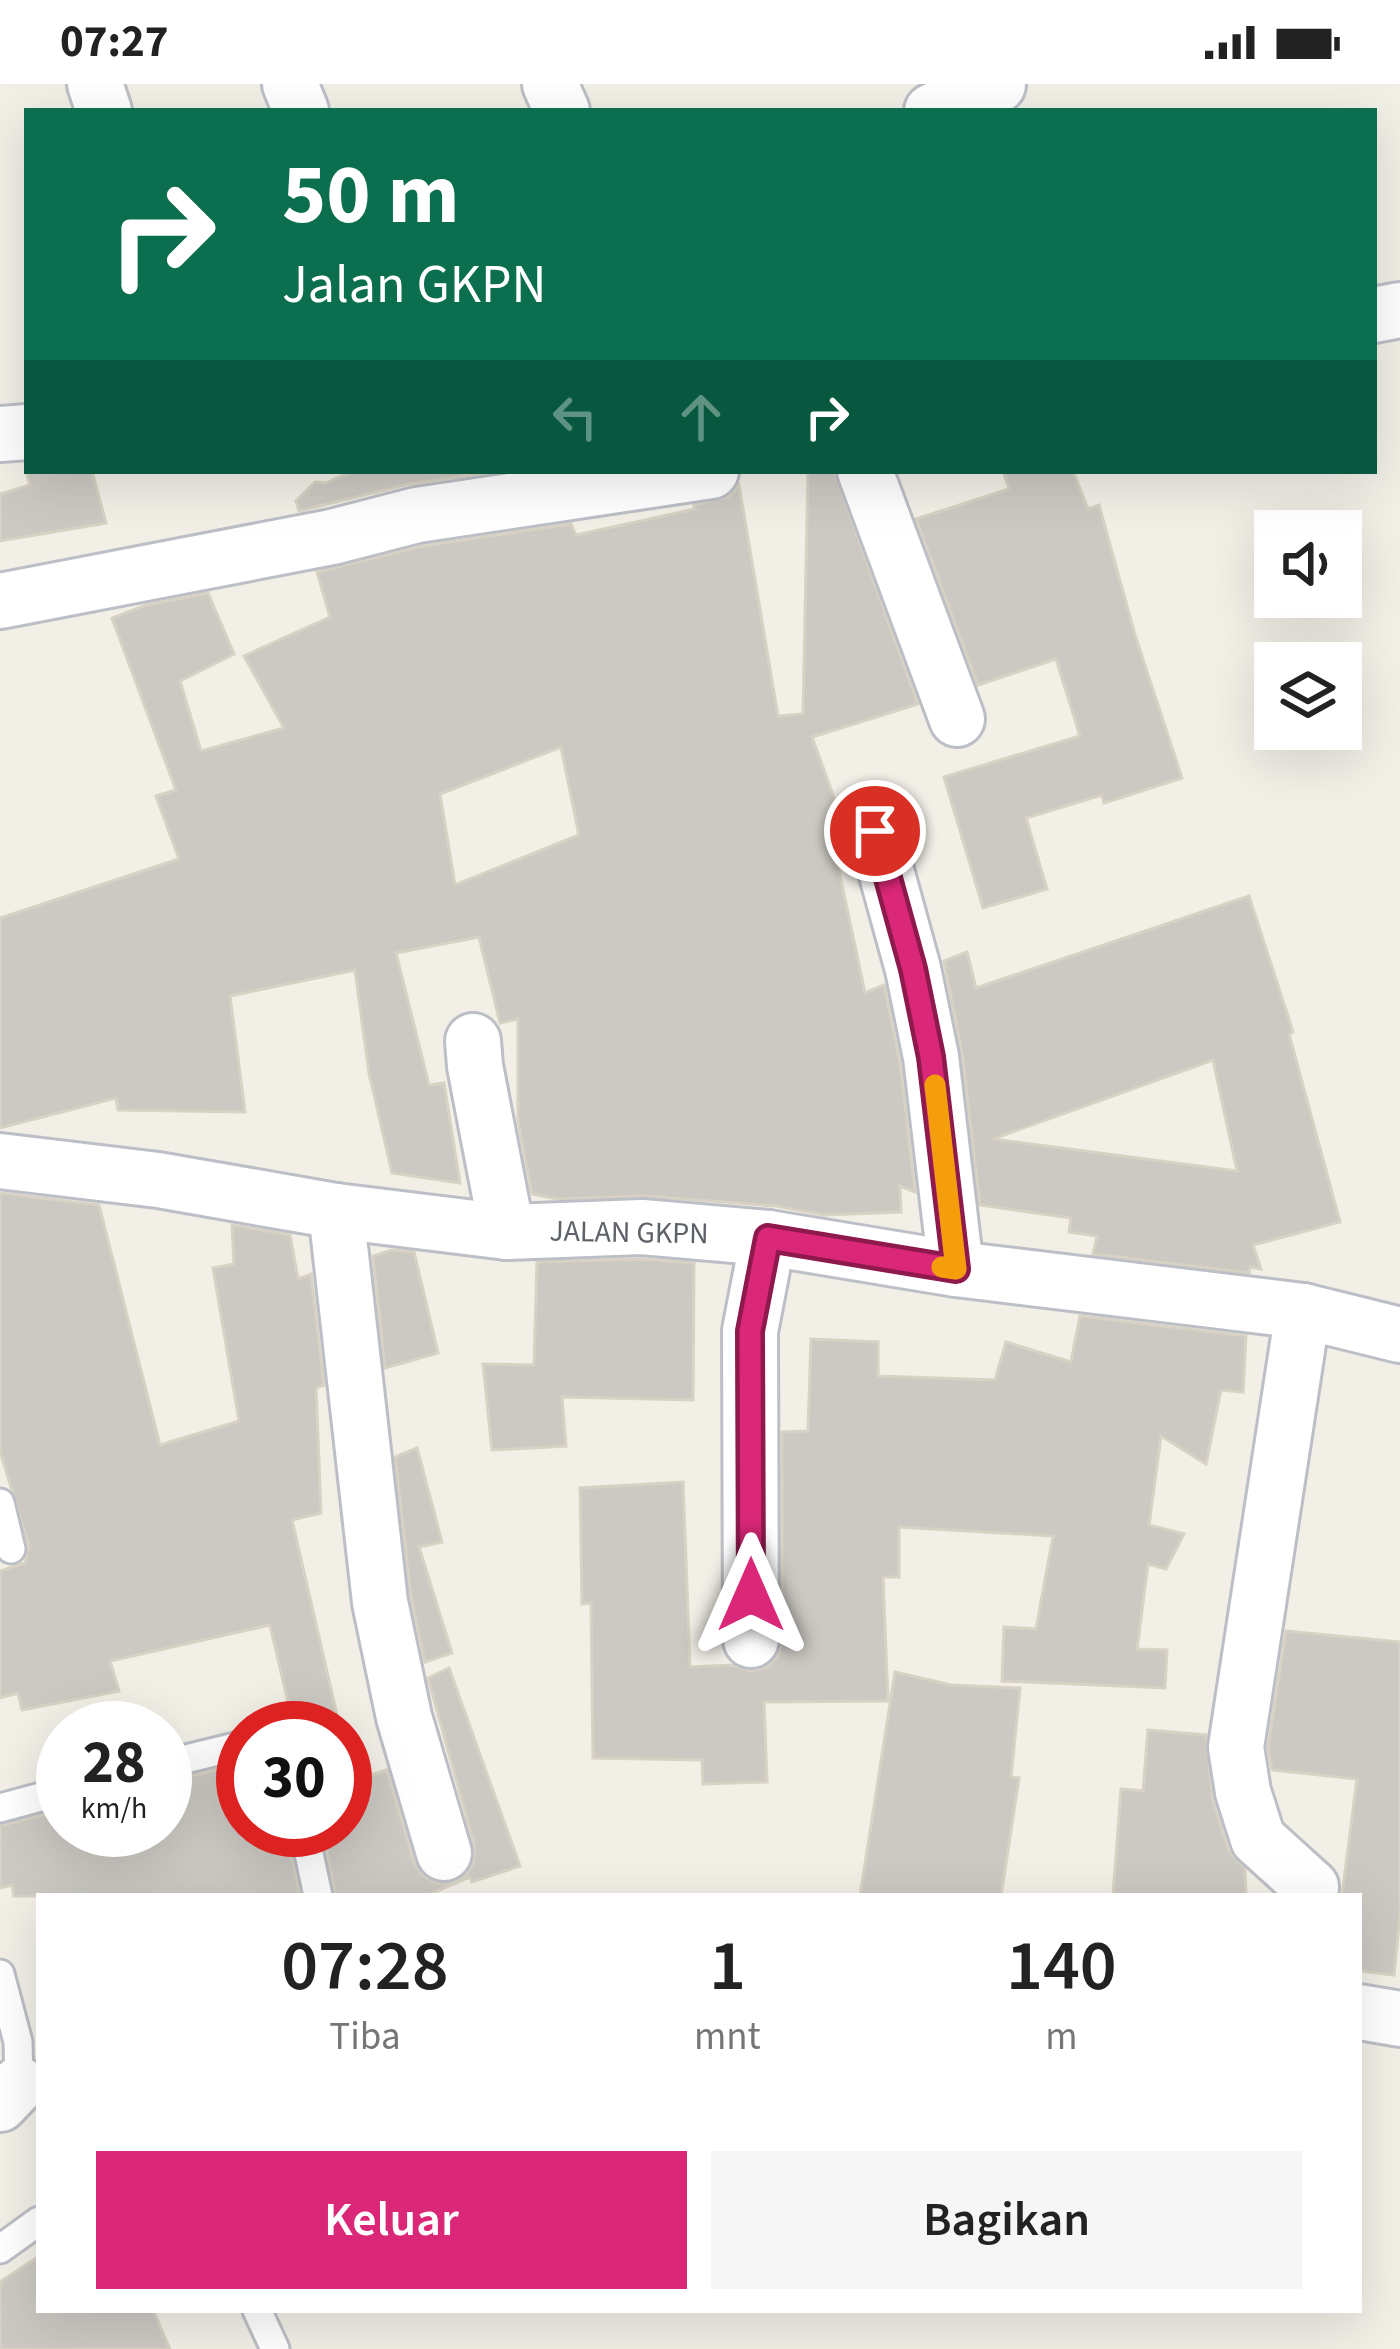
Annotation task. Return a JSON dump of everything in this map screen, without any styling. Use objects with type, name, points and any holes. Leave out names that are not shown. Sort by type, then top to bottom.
[{"type":"street","points":[[940,108],[998,85]]},
{"type":"street","points":[[0,601],[332,537],[417,515],[691,474]]},
{"type":"street","points":[[866,474],[957,719]]},
{"type":"street","points":[[875,831],[913,969],[931,1057],[956,1269]]},
{"type":"street","points":[[473,1041],[507,1232]]},
{"type":"street","name":"JALAN GKPN","points":[[0,1161],[507,1232],[642,1227],[768,1238],[956,1269],[1303,1311],[1400,1334]]},
{"type":"street","points":[[336,1211],[380,1602],[404,1717],[444,1852]]},
{"type":"street","points":[[751,1640],[750,1331],[768,1238]]},
{"type":"street","points":[[1303,1311],[1235,1747],[1258,1839],[1311,1887],[1310,1893]]},
{"type":"street","points":[[1362,2013],[1400,2019]]},
{"type":"lane","points":[[0,1503],[11,1549]]},
{"type":"lane","points":[[0,1808],[36,1798]]},
{"type":"lane","points":[[310,1857],[317,1893]]},
{"type":"lane","points":[[0,1974],[17,2042],[20,2089]]},
{"type":"lane","points":[[0,2249],[36,2223]]},
{"type":"lane","points":[[257,2313],[275,2349]]},
{"type":"building","points":[[27,474],[93,474],[106,523],[0,541],[0,494],[30,485]]},
{"type":"building","points":[[347,474],[477,474],[409,484],[299,511],[296,501],[315,482],[326,483]]},
{"type":"building","points":[[808,474],[835,474],[918,704],[812,737],[844,825],[831,833],[865,993],[884,985],[900,1062],[915,1192],[900,1186],[901,1212],[824,1215],[776,1206],[644,1196],[557,1199],[532,1194],[518,1121],[518,1019],[500,1023],[479,937],[396,953],[429,1085],[444,1083],[460,1183],[392,1173],[369,1073],[355,970],[230,996],[245,1112],[118,1110],[116,1098],[0,1128],[0,918],[179,859],[156,796],[176,790],[112,618],[146,605],[208,593],[234,654],[180,681],[201,751],[284,728],[244,656],[330,617],[317,572],[423,546],[571,524],[576,535],[695,509],[694,505],[730,496],[739,485],[778,716],[803,714]],"holes":[[[561,747],[579,835],[455,885],[440,794]]]},
{"type":"building","points":[[1004,474],[1074,474],[1088,509],[1099,505],[1182,778],[1104,803],[1102,795],[1026,818],[1047,889],[983,908],[944,777],[1080,736],[1056,659],[978,685],[916,519],[1009,489]]},
{"type":"building","points":[[1249,896],[1293,1032],[1289,1034],[1340,1222],[1253,1245],[1261,1269],[1250,1267],[1249,1273],[1093,1254],[1097,1236],[1069,1232],[1071,1218],[980,1205],[962,1053],[944,961],[967,952],[976,988]],"holes":[[[1213,1060],[1237,1171],[993,1139]]]},
{"type":"building","points":[[0,1193],[99,1205],[160,1445],[239,1421],[213,1268],[234,1264],[232,1225],[290,1235],[298,1279],[311,1274],[324,1385],[316,1388],[321,1513],[292,1520],[334,1701],[288,1701],[270,1625],[110,1661],[119,1691],[68,1701],[36,1701],[36,1707],[22,1710],[18,1693],[0,1698],[0,1571],[25,1563],[29,1546],[0,1451]]},
{"type":"building","points":[[392,1250],[414,1252],[438,1353],[385,1368],[373,1256]]},
{"type":"building","points":[[641,1259],[694,1263],[693,1400],[562,1397],[566,1446],[492,1450],[483,1364],[534,1365],[537,1262]]},
{"type":"building","points":[[1080,1316],[1246,1336],[1243,1392],[1221,1390],[1206,1464],[1161,1436],[1149,1525],[1184,1534],[1166,1569],[1148,1564],[1137,1649],[1167,1650],[1165,1688],[1002,1681],[1004,1627],[1036,1629],[1053,1536],[899,1527],[899,1577],[883,1577],[888,1701],[764,1702],[767,1782],[703,1784],[702,1760],[593,1758],[591,1603],[582,1604],[580,1488],[683,1482],[690,1667],[766,1668],[778,1657],[782,1640],[782,1432],[808,1431],[811,1339],[878,1342],[878,1376],[995,1380],[1006,1342],[1071,1362]]},
{"type":"building","points":[[417,1448],[442,1542],[419,1547],[452,1653],[425,1662],[411,1597],[395,1457]]},
{"type":"building","points":[[1286,1631],[1400,1642],[1400,1913],[1394,1975],[1362,1971],[1362,1893],[1342,1893],[1357,1779],[1272,1770],[1268,1747]]},
{"type":"building","points":[[449,1668],[520,1866],[472,1882],[470,1877],[432,1893],[335,1893],[328,1857],[372,1857],[372,1775],[387,1770],[422,1875],[435,1883],[452,1883],[466,1875],[474,1862],[474,1844],[428,1678]]},
{"type":"building","points":[[895,1672],[951,1685],[1020,1688],[1011,1777],[1019,1778],[1001,1893],[860,1893]]},
{"type":"building","points":[[1148,1730],[1206,1735],[1213,1801],[1228,1849],[1245,1869],[1246,1893],[1113,1893],[1121,1789],[1143,1791]]},
{"type":"building","points":[[216,1770],[216,1857],[292,1857],[299,1893],[14,1896],[12,1885],[0,1888],[0,1826],[36,1817],[36,1857],[192,1857],[192,1776]]},
{"type":"building","points":[[36,2258],[36,2313],[154,2313],[170,2349],[0,2349],[0,2282]]},
{"type":"slow traffic","points":[[935,1085],[956,1269],[942,1267]]},
{"type":"route","points":[[751,1595],[750,1331],[768,1238],[956,1269],[931,1057],[913,969],[875,831]]}]
